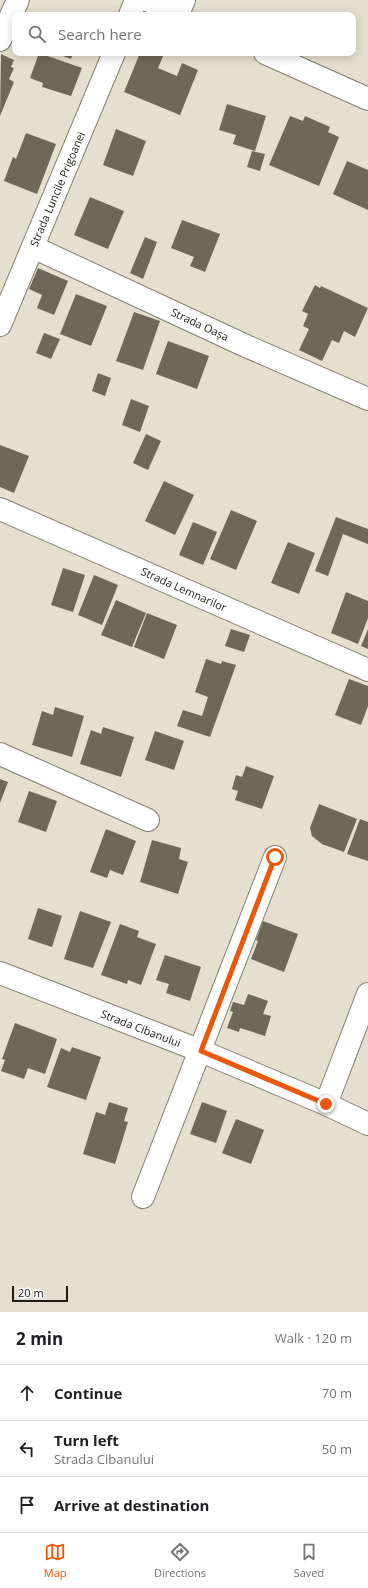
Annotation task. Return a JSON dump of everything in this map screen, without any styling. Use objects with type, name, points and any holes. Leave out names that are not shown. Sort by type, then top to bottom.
[{"type":"street","points":[[13,12],[18,0]]},
{"type":"street","points":[[131,12],[136,0]]},
{"type":"street","points":[[146,0],[181,10]]},
{"type":"street","points":[[0,40],[12,13]]},
{"type":"street","name":"Strada Luncile Prigoanei","points":[[0,326],[113,56]]},
{"type":"street","points":[[272,56],[368,99]]},
{"type":"street","name":"Strada Oașa","points":[[33,247],[246,346],[368,399]]},
{"type":"street","name":"Strada Lemnarilor","points":[[0,509],[368,670]]},
{"type":"street","points":[[0,754],[148,820]]},
{"type":"street","points":[[143,1197],[201,1051],[275,857]]},
{"type":"street","name":"Strada Cibanului","points":[[0,973],[201,1051],[326,1104],[368,1124]]},
{"type":"street","points":[[326,1104],[368,994]]},
{"type":"building","points":[[1,54],[14,60],[11,67],[14,68],[9,79],[14,82],[0,116]]},
{"type":"building","points":[[38,56],[48,56],[82,68],[71,96],[42,87],[43,83],[30,78]]},
{"type":"building","points":[[63,56],[72,56],[71,59]]},
{"type":"building","points":[[139,56],[163,56],[158,68],[177,76],[182,63],[198,70],[180,115],[124,92]]},
{"type":"building","points":[[227,104],[266,116],[255,151],[233,144],[236,135],[219,130]]},
{"type":"building","points":[[290,116],[303,121],[305,116],[330,127],[328,132],[339,137],[319,186],[269,165]]},
{"type":"building","points":[[116,129],[146,141],[133,176],[103,165]]},
{"type":"building","points":[[26,133],[56,144],[37,194],[4,181],[13,157],[16,159]]},
{"type":"building","points":[[252,151],[265,154],[260,171],[247,167]]},
{"type":"building","points":[[347,161],[368,170],[368,210],[333,194]]},
{"type":"building","points":[[90,197],[124,211],[108,249],[74,235]]},
{"type":"building","points":[[182,220],[220,234],[205,272],[190,266],[194,257],[171,248]]},
{"type":"building","points":[[145,237],[157,242],[143,279],[130,273]]},
{"type":"building","points":[[38,268],[68,281],[54,315],[37,308],[42,295],[29,289]]},
{"type":"building","points":[[315,285],[320,288],[321,286],[368,308],[355,337],[344,331],[339,343],[332,340],[322,361],[299,350],[309,329],[303,326],[308,314],[302,311]]},
{"type":"building","points":[[76,294],[107,306],[91,346],[60,334]]},
{"type":"building","points":[[134,312],[160,321],[143,370],[116,361]]},
{"type":"building","points":[[44,333],[60,339],[51,359],[36,353]]},
{"type":"building","points":[[168,341],[209,356],[197,389],[156,374]]},
{"type":"building","points":[[98,373],[111,378],[105,396],[92,391]]},
{"type":"building","points":[[131,399],[149,406],[140,432],[122,425]]},
{"type":"building","points":[[146,434],[161,441],[148,470],[133,463]]},
{"type":"building","points":[[0,445],[29,456],[14,493],[0,487]]},
{"type":"building","points":[[164,481],[194,495],[175,535],[145,521]]},
{"type":"building","points":[[231,510],[257,521],[236,570],[210,559]]},
{"type":"building","points":[[336,517],[368,529],[368,544],[343,534],[328,576],[315,571]]},
{"type":"building","points":[[193,522],[217,532],[203,565],[179,555]]},
{"type":"building","points":[[288,542],[315,553],[299,594],[271,583]]},
{"type":"building","points":[[63,568],[85,575],[73,612],[51,605]]},
{"type":"building","points":[[94,575],[118,585],[102,625],[78,615]]},
{"type":"building","points":[[346,592],[368,601],[368,618],[358,644],[331,633]]},
{"type":"building","points":[[116,600],[146,613],[132,647],[101,635]]},
{"type":"building","points":[[147,613],[177,625],[164,659],[134,647]]},
{"type":"building","points":[[231,629],[250,635],[244,652],[225,646]]},
{"type":"building","points":[[368,629],[368,649],[361,646]]},
{"type":"building","points":[[206,659],[221,664],[222,661],[236,665],[210,737],[177,726],[183,710],[202,716],[208,697],[195,692]]},
{"type":"building","points":[[349,679],[368,686],[368,706],[361,725],[335,715]]},
{"type":"building","points":[[55,707],[84,716],[72,757],[32,745],[42,711],[53,715]]},
{"type":"building","points":[[103,727],[134,737],[121,777],[80,764],[91,730],[101,734]]},
{"type":"building","points":[[155,731],[184,741],[174,770],[145,760]]},
{"type":"building","points":[[246,766],[274,776],[262,809],[235,800],[238,791],[232,789],[236,775],[242,777]]},
{"type":"building","points":[[0,779],[8,782],[0,803]]},
{"type":"building","points":[[29,791],[57,801],[46,832],[18,822]]},
{"type":"building","points":[[319,804],[357,819],[344,852],[322,844],[312,836],[310,828]]},
{"type":"building","points":[[360,819],[368,822],[368,861],[347,854]]},
{"type":"building","points":[[106,829],[136,841],[123,875],[110,870],[107,878],[90,872]]},
{"type":"building","points":[[152,840],[181,848],[179,859],[188,862],[178,894],[140,882]]},
{"type":"building","points":[[38,908],[62,916],[52,947],[28,939]]},
{"type":"building","points":[[80,911],[111,922],[93,968],[64,959]]},
{"type":"building","points":[[263,921],[298,934],[284,972],[251,959],[258,941],[256,940]]},
{"type":"building","points":[[120,924],[139,931],[137,937],[156,944],[141,985],[128,980],[127,984],[101,975]]},
{"type":"building","points":[[165,955],[201,967],[190,1001],[166,993],[169,984],[156,980]]},
{"type":"building","points":[[248,994],[268,1001],[263,1014],[271,1016],[265,1036],[240,1028],[239,1032],[227,1028],[233,1012],[230,1011],[233,1002],[244,1005]]},
{"type":"building","points":[[15,1023],[57,1039],[45,1074],[28,1068],[24,1079],[1,1071],[5,1060],[2,1059]]},
{"type":"building","points":[[72,1047],[101,1057],[86,1100],[47,1087],[61,1048],[70,1052]]},
{"type":"building","points":[[109,1102],[128,1108],[124,1121],[128,1122],[115,1164],[83,1154],[96,1112],[105,1115]]},
{"type":"building","points":[[202,1102],[227,1111],[216,1143],[190,1134]]},
{"type":"building","points":[[236,1119],[264,1130],[251,1164],[222,1153]]},
{"type":"route","points":[[275,857],[201,1051],[326,1104]]}]
